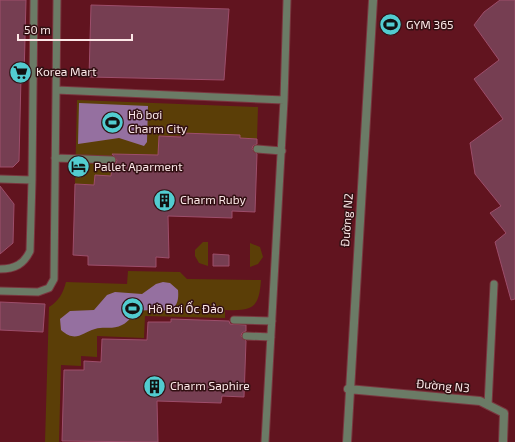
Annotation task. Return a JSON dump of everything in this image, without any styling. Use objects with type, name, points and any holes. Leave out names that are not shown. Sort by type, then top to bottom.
[{"type":"street","name":"Đường N2","points":[[346,442],[373,0]]},
{"type":"street","name":"Đường N3","points":[[348,390],[480,401],[504,413],[503,442]]},
{"type":"lane","points":[[0,269],[16,267],[26,260],[30,251],[34,0]]},
{"type":"lane","points":[[0,291],[38,292],[49,288],[54,279],[57,0]]},
{"type":"lane","points":[[265,442],[282,151],[286,0]]},
{"type":"lane","points":[[56,90],[284,100]]},
{"type":"lane","points":[[257,149],[282,151]]},
{"type":"lane","points":[[55,158],[112,160]]},
{"type":"lane","points":[[0,178],[32,180]]},
{"type":"lane","points":[[488,405],[494,284]]},
{"type":"lane","points":[[234,320],[272,321]]},
{"type":"lane","points":[[246,336],[271,337]]},
{"type":"shaded area","points":[[77,100],[258,107],[257,139],[240,138],[240,135],[159,136],[158,155],[112,154],[111,176],[95,176],[94,185],[75,184]]},
{"type":"shaded area","name":"Hồ bơi Charm City","points":[[79,103],[148,106],[147,142],[144,146],[119,138],[78,144]]},
{"type":"shaded area","points":[[203,242],[208,242],[208,266],[199,263],[195,256],[195,250]]},
{"type":"shaded area","points":[[250,243],[260,247],[263,257],[258,264],[250,267]]},
{"type":"shaded area","points":[[128,271],[180,272],[187,279],[261,280],[260,290],[256,302],[252,306],[248,309],[242,310],[225,310],[225,318],[145,316],[144,338],[97,336],[97,357],[81,356],[81,366],[61,365],[59,442],[45,442],[49,307],[60,296],[66,282],[127,284]]},
{"type":"shaded area","name":"Hồ Bơi Ốc Đảo","points":[[163,282],[170,283],[178,290],[178,299],[171,309],[138,311],[124,324],[112,328],[98,328],[78,336],[71,336],[61,330],[60,319],[70,311],[94,310],[107,295],[115,292],[142,294],[156,284]]},
{"type":"building","points":[[0,0],[26,0],[24,77],[21,77],[19,161],[13,167],[0,167]]},
{"type":"building","points":[[500,0],[515,0],[515,299],[511,300],[495,242],[506,233],[490,213],[501,206],[475,174],[470,143],[503,119],[474,79],[499,60],[474,25],[484,12]]},
{"type":"building","points":[[91,5],[229,9],[224,80],[89,77]]},
{"type":"building","name":"Charm Ruby","points":[[181,133],[240,135],[240,138],[257,139],[257,144],[253,146],[252,149],[257,154],[255,212],[232,211],[232,218],[168,216],[169,258],[156,257],[156,267],[88,265],[88,256],[73,255],[75,184],[94,185],[95,175],[111,176],[112,165],[116,163],[117,160],[112,154],[158,155],[159,136],[181,137]]},
{"type":"building","points":[[0,186],[14,204],[13,243],[0,254]]},
{"type":"building","points":[[213,254],[229,255],[229,266],[213,266]]},
{"type":"building","points":[[0,302],[45,304],[43,332],[0,330]]},
{"type":"building","name":"Charm Saphire","points":[[171,319],[229,321],[230,324],[246,325],[246,331],[242,333],[241,336],[246,341],[244,397],[222,396],[221,403],[157,401],[158,442],[62,441],[64,370],[84,370],[84,361],[101,362],[102,339],[147,340],[148,322],[171,322]]},
{"type":"place","name":"GYM 365","points":[[390,25]]},
{"type":"place","name":"Korea Mart","points":[[21,72]]},
{"type":"place","name":"Hồ bơi Charm City","points":[[113,122]]},
{"type":"place","name":"Pallet Aparment","points":[[78,167]]},
{"type":"place","name":"Charm Ruby","points":[[165,200]]},
{"type":"place","name":"Hồ Bơi Ốc Đảo","points":[[132,309]]},
{"type":"place","name":"Charm Saphire","points":[[154,386]]}]
